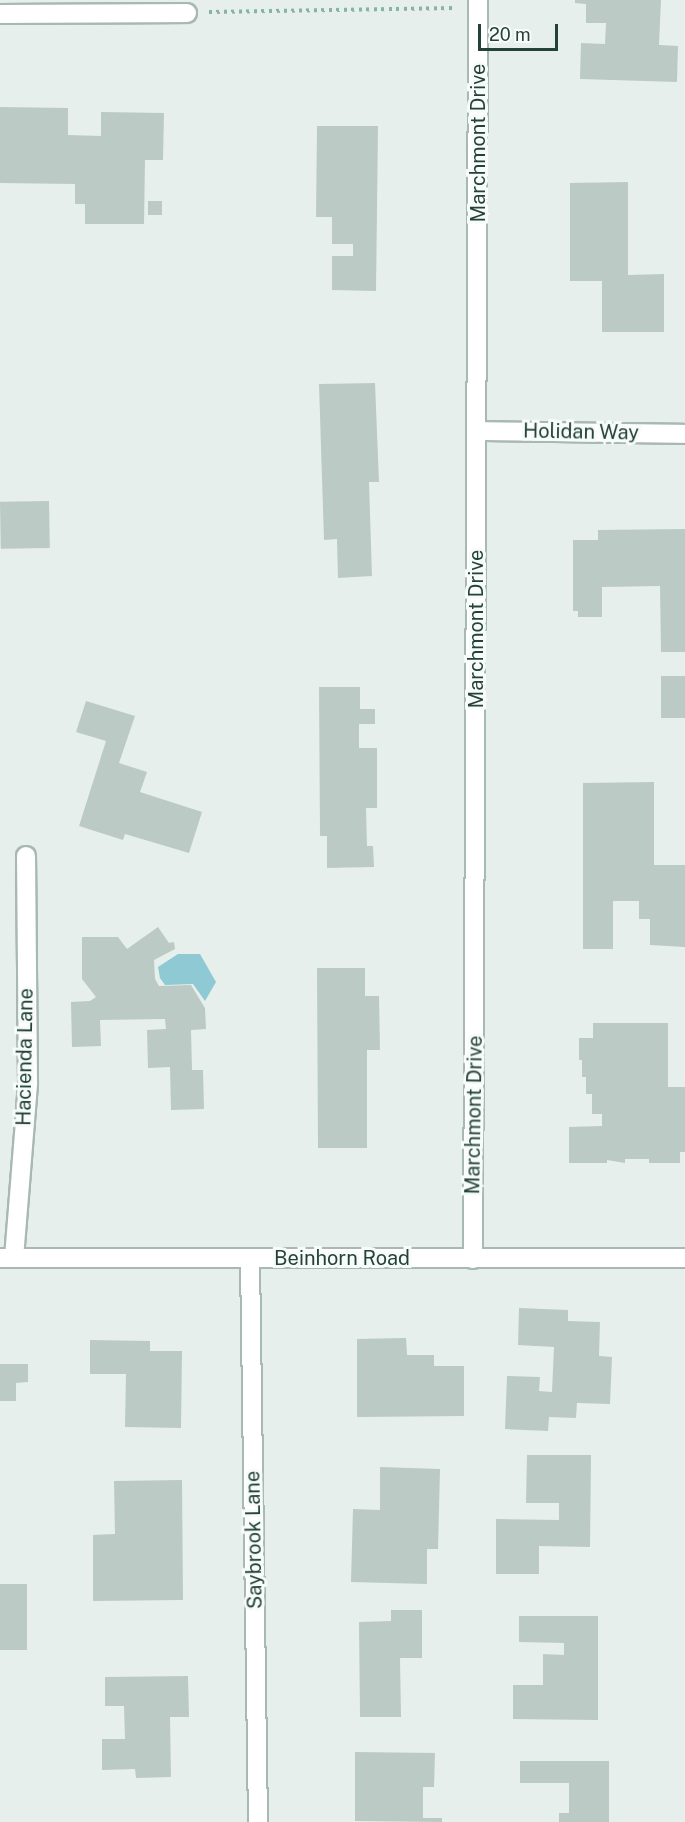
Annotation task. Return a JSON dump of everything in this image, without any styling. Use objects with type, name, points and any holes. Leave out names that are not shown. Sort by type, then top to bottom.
[{"type":"street","name":"Marchmont Drive","points":[[473,1258],[478,4]]},
{"type":"street","points":[[0,14],[187,13]]},
{"type":"street","name":"Holidan Way","points":[[477,431],[685,434]]},
{"type":"street","name":"Hacienda Lane","points":[[7,1258],[28,1083],[26,856]]},
{"type":"street","name":"Beinhorn Road","points":[[7,1258],[685,1258]]},
{"type":"street","name":"Saybrook Lane","points":[[250,1258],[258,1822]]},
{"type":"path","points":[[187,13],[478,4]]},
{"type":"water","points":[[178,954],[200,954],[216,982],[205,1001],[193,984],[165,985],[160,978],[158,967]]},
{"type":"building","points":[[575,0],[661,0],[659,45],[678,46],[677,82],[580,79],[581,43],[605,44],[606,23],[586,23],[586,4],[575,3]]},
{"type":"building","points":[[0,107],[68,108],[68,135],[101,136],[101,112],[164,113],[163,160],[145,160],[144,224],[85,224],[85,204],[75,204],[75,184],[0,183]]},
{"type":"building","points":[[317,126],[378,126],[376,291],[332,290],[332,256],[353,256],[353,244],[332,244],[332,217],[316,217]]},
{"type":"building","points":[[628,182],[628,275],[664,274],[664,332],[602,332],[602,281],[570,281],[570,183]]},
{"type":"building","points":[[148,201],[162,201],[162,215],[148,215]]},
{"type":"building","points":[[375,383],[379,482],[369,482],[372,576],[338,578],[337,539],[324,540],[319,384]]},
{"type":"building","points":[[49,501],[50,548],[1,549],[0,502]]},
{"type":"building","points":[[685,529],[685,652],[661,652],[660,586],[602,587],[602,617],[578,617],[578,611],[573,611],[573,540],[598,540],[598,530]]},
{"type":"building","points":[[661,676],[685,676],[685,718],[661,718]]},
{"type":"building","points":[[319,687],[360,687],[360,709],[375,709],[375,724],[359,724],[359,748],[377,748],[377,808],[366,808],[367,846],[373,846],[374,867],[327,868],[327,836],[320,836]]},
{"type":"building","points":[[86,701],[135,716],[119,763],[147,772],[140,792],[202,812],[189,853],[125,834],[123,840],[79,826],[106,741],[76,732]]},
{"type":"building","points":[[654,782],[654,865],[685,865],[685,947],[650,945],[650,919],[639,919],[639,901],[613,901],[613,949],[583,949],[583,783]]},
{"type":"building","points":[[158,927],[169,943],[174,942],[175,949],[154,960],[155,979],[159,986],[191,985],[205,1008],[206,1029],[191,1030],[192,1070],[203,1070],[204,1109],[171,1110],[170,1067],[148,1068],[147,1030],[166,1029],[165,1019],[100,1020],[101,1046],[72,1047],[71,1002],[90,1001],[96,997],[82,979],[82,937],[118,937],[127,949]]},
{"type":"building","points":[[317,968],[365,968],[365,996],[379,996],[380,1050],[367,1050],[367,1148],[318,1148]]},
{"type":"building","points":[[593,1023],[668,1023],[668,1087],[685,1087],[685,1152],[680,1152],[680,1163],[649,1163],[649,1159],[625,1159],[625,1163],[607,1160],[607,1163],[569,1163],[569,1127],[602,1126],[602,1114],[592,1114],[592,1094],[586,1094],[586,1077],[582,1077],[582,1060],[579,1060],[579,1038],[593,1038]]},
{"type":"building","points":[[519,1308],[568,1310],[568,1321],[600,1322],[599,1356],[612,1357],[610,1404],[577,1403],[576,1418],[549,1417],[548,1431],[505,1429],[507,1376],[540,1377],[539,1391],[552,1392],[554,1347],[518,1345]]},
{"type":"building","points":[[406,1338],[407,1355],[434,1355],[434,1366],[464,1366],[464,1416],[357,1417],[357,1339]]},
{"type":"building","points":[[90,1340],[150,1341],[150,1351],[182,1351],[181,1428],[125,1427],[126,1374],[90,1374]]},
{"type":"building","points":[[0,1364],[28,1364],[28,1382],[16,1383],[16,1401],[0,1401]]},
{"type":"building","points":[[527,1455],[591,1455],[590,1547],[539,1546],[539,1574],[496,1574],[496,1519],[559,1520],[559,1503],[526,1503]]},
{"type":"building","points":[[380,1467],[440,1469],[438,1549],[427,1549],[427,1584],[351,1582],[353,1509],[380,1510]]},
{"type":"building","points":[[182,1480],[183,1600],[93,1601],[93,1535],[115,1534],[114,1481]]},
{"type":"building","points":[[0,1584],[27,1584],[27,1650],[0,1650]]},
{"type":"building","points":[[391,1610],[422,1610],[422,1658],[400,1658],[401,1717],[360,1717],[359,1622],[391,1621]]},
{"type":"building","points":[[519,1616],[598,1616],[598,1720],[513,1719],[513,1685],[543,1685],[543,1654],[564,1655],[564,1643],[519,1642]]},
{"type":"building","points":[[188,1676],[189,1717],[170,1717],[171,1777],[136,1778],[135,1769],[102,1770],[102,1739],[125,1739],[124,1706],[105,1706],[105,1677]]},
{"type":"building","points":[[355,1752],[435,1753],[434,1787],[423,1787],[423,1818],[442,1818],[442,1822],[355,1821]]},
{"type":"building","points":[[520,1761],[609,1761],[609,1822],[559,1822],[559,1813],[569,1813],[569,1783],[520,1783]]}]
